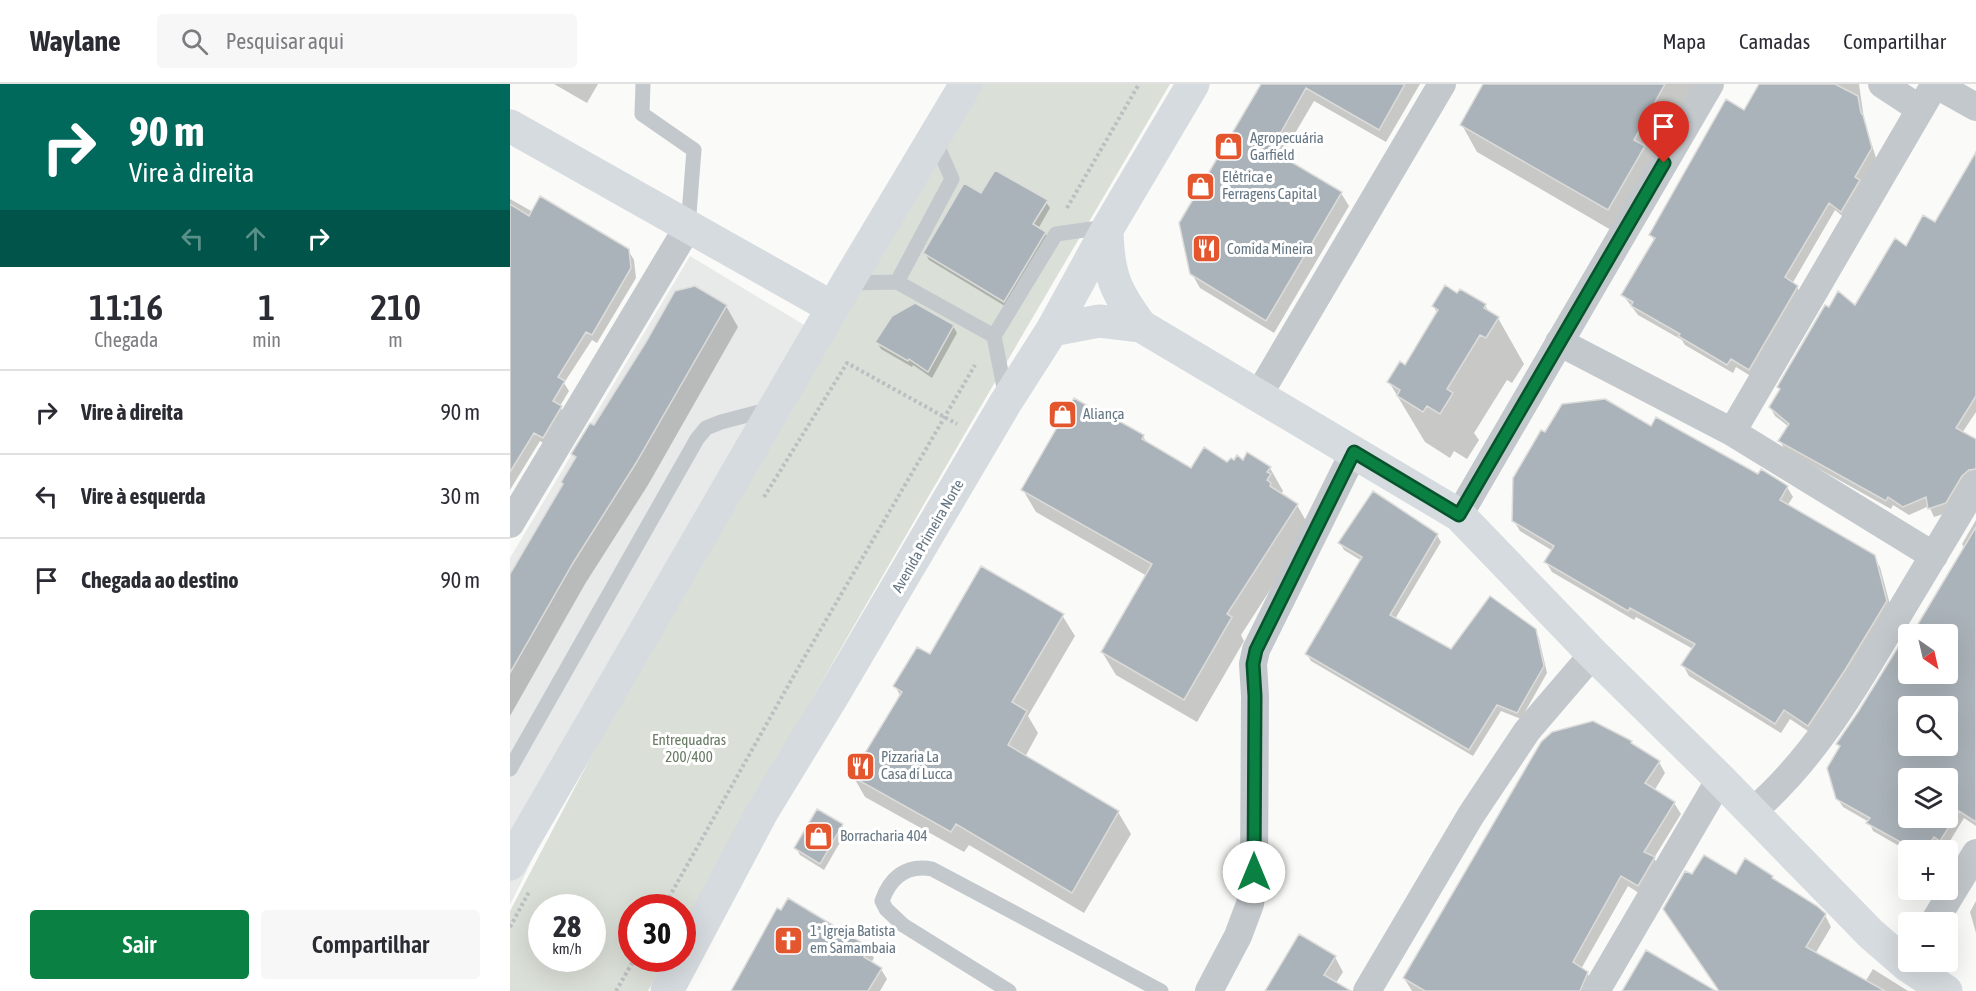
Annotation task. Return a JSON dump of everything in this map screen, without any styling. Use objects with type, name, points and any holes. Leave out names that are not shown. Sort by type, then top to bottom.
[{"type":"main road","points":[[510,864],[840,295],[966,84]]},
{"type":"main road","name":"Avenida Primeira Norte","points":[[667,991],[762,812],[843,681],[1006,402],[1052,330],[1108,228],[1193,84]]},
{"type":"main road","points":[[510,126],[688,227],[840,295]]},
{"type":"main road","points":[[1108,228],[1107,254],[1112,276],[1123,302],[1141,326],[1459,515],[1593,654],[1753,812],[1871,934],[1898,955]]},
{"type":"main road","points":[[1052,330],[1099,321],[1141,326]]},
{"type":"main road","points":[[1921,972],[1946,991]]},
{"type":"street","points":[[1258,396],[1442,84]]},
{"type":"street","points":[[1459,515],[1710,84]]},
{"type":"street","points":[[1882,84],[1920,109]]},
{"type":"street","points":[[1732,432],[1935,84],[1976,107]]},
{"type":"street","points":[[510,524],[688,227]]},
{"type":"street","points":[[1559,342],[1732,432],[1934,556]]},
{"type":"street","points":[[1209,991],[1238,936],[1250,904],[1254,872],[1255,696],[1253,664],[1256,650],[1354,452]]},
{"type":"street","points":[[1753,812],[1777,791],[1802,762],[1848,700],[1976,485]]},
{"type":"street","points":[[1367,991],[1477,806],[1527,731],[1593,654]]},
{"type":"street","points":[[1596,991],[1720,779]]},
{"type":"street","points":[[1940,912],[1976,853]]},
{"type":"lane","points":[[643,84],[642,114],[694,150],[688,227]]},
{"type":"lane","points":[[897,282],[952,179],[934,138]]},
{"type":"lane","points":[[1006,402],[993,336],[1056,234],[1108,228]]},
{"type":"lane","points":[[840,295],[897,282],[993,336]]},
{"type":"lane","points":[[510,769],[697,439],[706,428],[774,408]]},
{"type":"lane","points":[[1010,991],[903,925],[886,909],[882,901],[888,885],[900,875],[918,866],[932,869],[1161,991]]},
{"type":"path","points":[[1063,215],[1139,84]]},
{"type":"path","points":[[671,894],[797,670],[993,336]]},
{"type":"path","points":[[758,505],[847,363],[962,427]]},
{"type":"path","points":[[616,991],[627,972]]},
{"type":"shaded area","points":[[690,256],[824,337],[594,734],[510,905],[510,558]]},
{"type":"green space","name":"Entrequadras 200/400","points":[[981,84],[1170,84],[863,611],[696,906],[696,894],[618,894],[618,972],[659,972],[648,991],[510,991],[510,911],[613,715]]},
{"type":"building","points":[[1261,84],[1405,84],[1379,130],[1306,88],[1271,150],[1342,192],[1266,321],[1190,274],[1179,223]]},
{"type":"building","points":[[1483,84],[1665,84],[1634,140],[1645,146],[1608,210],[1460,125]]},
{"type":"building","points":[[1759,84],[1835,84],[1858,96],[1872,148],[1855,177],[1860,180],[1841,212],[1829,203],[1785,277],[1798,286],[1749,370],[1731,359],[1727,365],[1678,336],[1680,334],[1631,306],[1633,302],[1621,295],[1655,238],[1649,235],[1726,99],[1744,110]]},
{"type":"building","points":[[1976,152],[1976,396],[1956,428],[1976,439],[1976,469],[1969,470],[1962,476],[1946,503],[1928,509],[1926,497],[1903,507],[1888,497],[1886,501],[1778,441],[1789,424],[1769,407],[1780,389],[1777,387],[1825,305],[1829,307],[1838,291],[1855,305],[1895,238],[1906,246],[1923,215],[1935,222]]},
{"type":"building","points":[[995,170],[1048,200],[1033,224],[1046,232],[1004,302],[923,253],[964,183],[981,193]]},
{"type":"building","points":[[540,196],[629,249],[631,268],[592,335],[586,332],[558,377],[565,381],[553,401],[562,406],[543,438],[534,433],[510,472],[510,204],[529,216]]},
{"type":"building","points":[[1445,285],[1457,293],[1460,289],[1486,304],[1484,308],[1499,317],[1486,338],[1480,335],[1447,389],[1453,393],[1440,414],[1427,406],[1423,412],[1397,396],[1400,390],[1387,382],[1400,361],[1405,365],[1438,310],[1432,306]]},
{"type":"building","points":[[695,286],[727,305],[636,463],[573,563],[510,673],[510,574],[563,484],[561,482],[576,457],[571,454],[590,423],[594,425],[675,291]]},
{"type":"building","points":[[915,303],[954,325],[928,372],[909,359],[908,361],[875,342],[892,316]]},
{"type":"building","points":[[1074,398],[1144,435],[1142,439],[1191,468],[1204,447],[1227,462],[1231,458],[1234,460],[1237,455],[1243,460],[1247,452],[1271,467],[1267,472],[1271,474],[1267,480],[1271,483],[1270,486],[1298,504],[1227,614],[1232,617],[1184,700],[1101,652],[1152,564],[1021,490]]},
{"type":"building","points":[[1605,399],[1651,426],[1656,417],[1758,474],[1761,469],[1788,486],[1780,500],[1875,555],[1887,601],[1808,726],[1784,710],[1775,724],[1681,665],[1695,644],[1630,608],[1628,611],[1544,562],[1554,546],[1512,521],[1513,478],[1541,430],[1545,432],[1562,404]]},
{"type":"building","points":[[1373,491],[1438,534],[1390,615],[1451,649],[1490,596],[1536,629],[1544,666],[1517,713],[1497,705],[1469,750],[1305,654],[1362,557],[1338,543]]},
{"type":"building","points":[[1976,527],[1976,822],[1959,811],[1958,813],[1958,768],[1898,768],[1898,828],[1948,828],[1941,840],[1934,837],[1932,840],[1898,841],[1866,823],[1870,818],[1836,799],[1827,768],[1840,746],[1836,744],[1898,647],[1898,684],[1958,684],[1958,624],[1918,624]]},
{"type":"building","points":[[981,566],[1064,614],[1012,702],[1027,711],[1008,745],[1119,811],[1072,893],[956,824],[951,832],[851,776],[902,692],[893,686],[917,647],[930,654]]},
{"type":"building","points":[[1593,721],[1632,741],[1631,743],[1660,761],[1645,783],[1675,802],[1644,852],[1655,857],[1638,886],[1621,876],[1573,962],[1588,972],[1580,991],[1425,991],[1403,978],[1541,742],[1552,732]]},
{"type":"building","name":"Borracharia 404","points":[[817,809],[843,824],[820,864],[794,848]]},
{"type":"building","points":[[1704,855],[1736,874],[1745,858],[1817,906],[1826,914],[1806,947],[1885,991],[1719,991],[1663,909],[1685,871],[1692,874]]},
{"type":"building","points":[[788,898],[869,947],[864,957],[882,968],[868,991],[731,991],[777,908],[781,910]]},
{"type":"building","points":[[1299,934],[1336,956],[1324,975],[1351,991],[1265,991]]},
{"type":"building","points":[[1646,950],[1716,991],[1622,991]]},
{"type":"place","name":"Agropecuária Garfield","points":[[1229,147]]},
{"type":"place","name":"Elétrica e Ferragens Capital","points":[[1201,186]]},
{"type":"place","name":"Comida Mineira","points":[[1206,249]]},
{"type":"place","name":"Aliança","points":[[1062,414]]},
{"type":"place","name":"Pizzaria La Casa di Lucca","points":[[860,766]]},
{"type":"place","name":"Borracharia 404","points":[[819,836]]},
{"type":"place","name":"1ª Igreja Batista em Samambaia","points":[[789,940]]},
{"type":"route","points":[[1254,872],[1255,696],[1253,664],[1256,650],[1354,452],[1459,515],[1664,163]]}]
